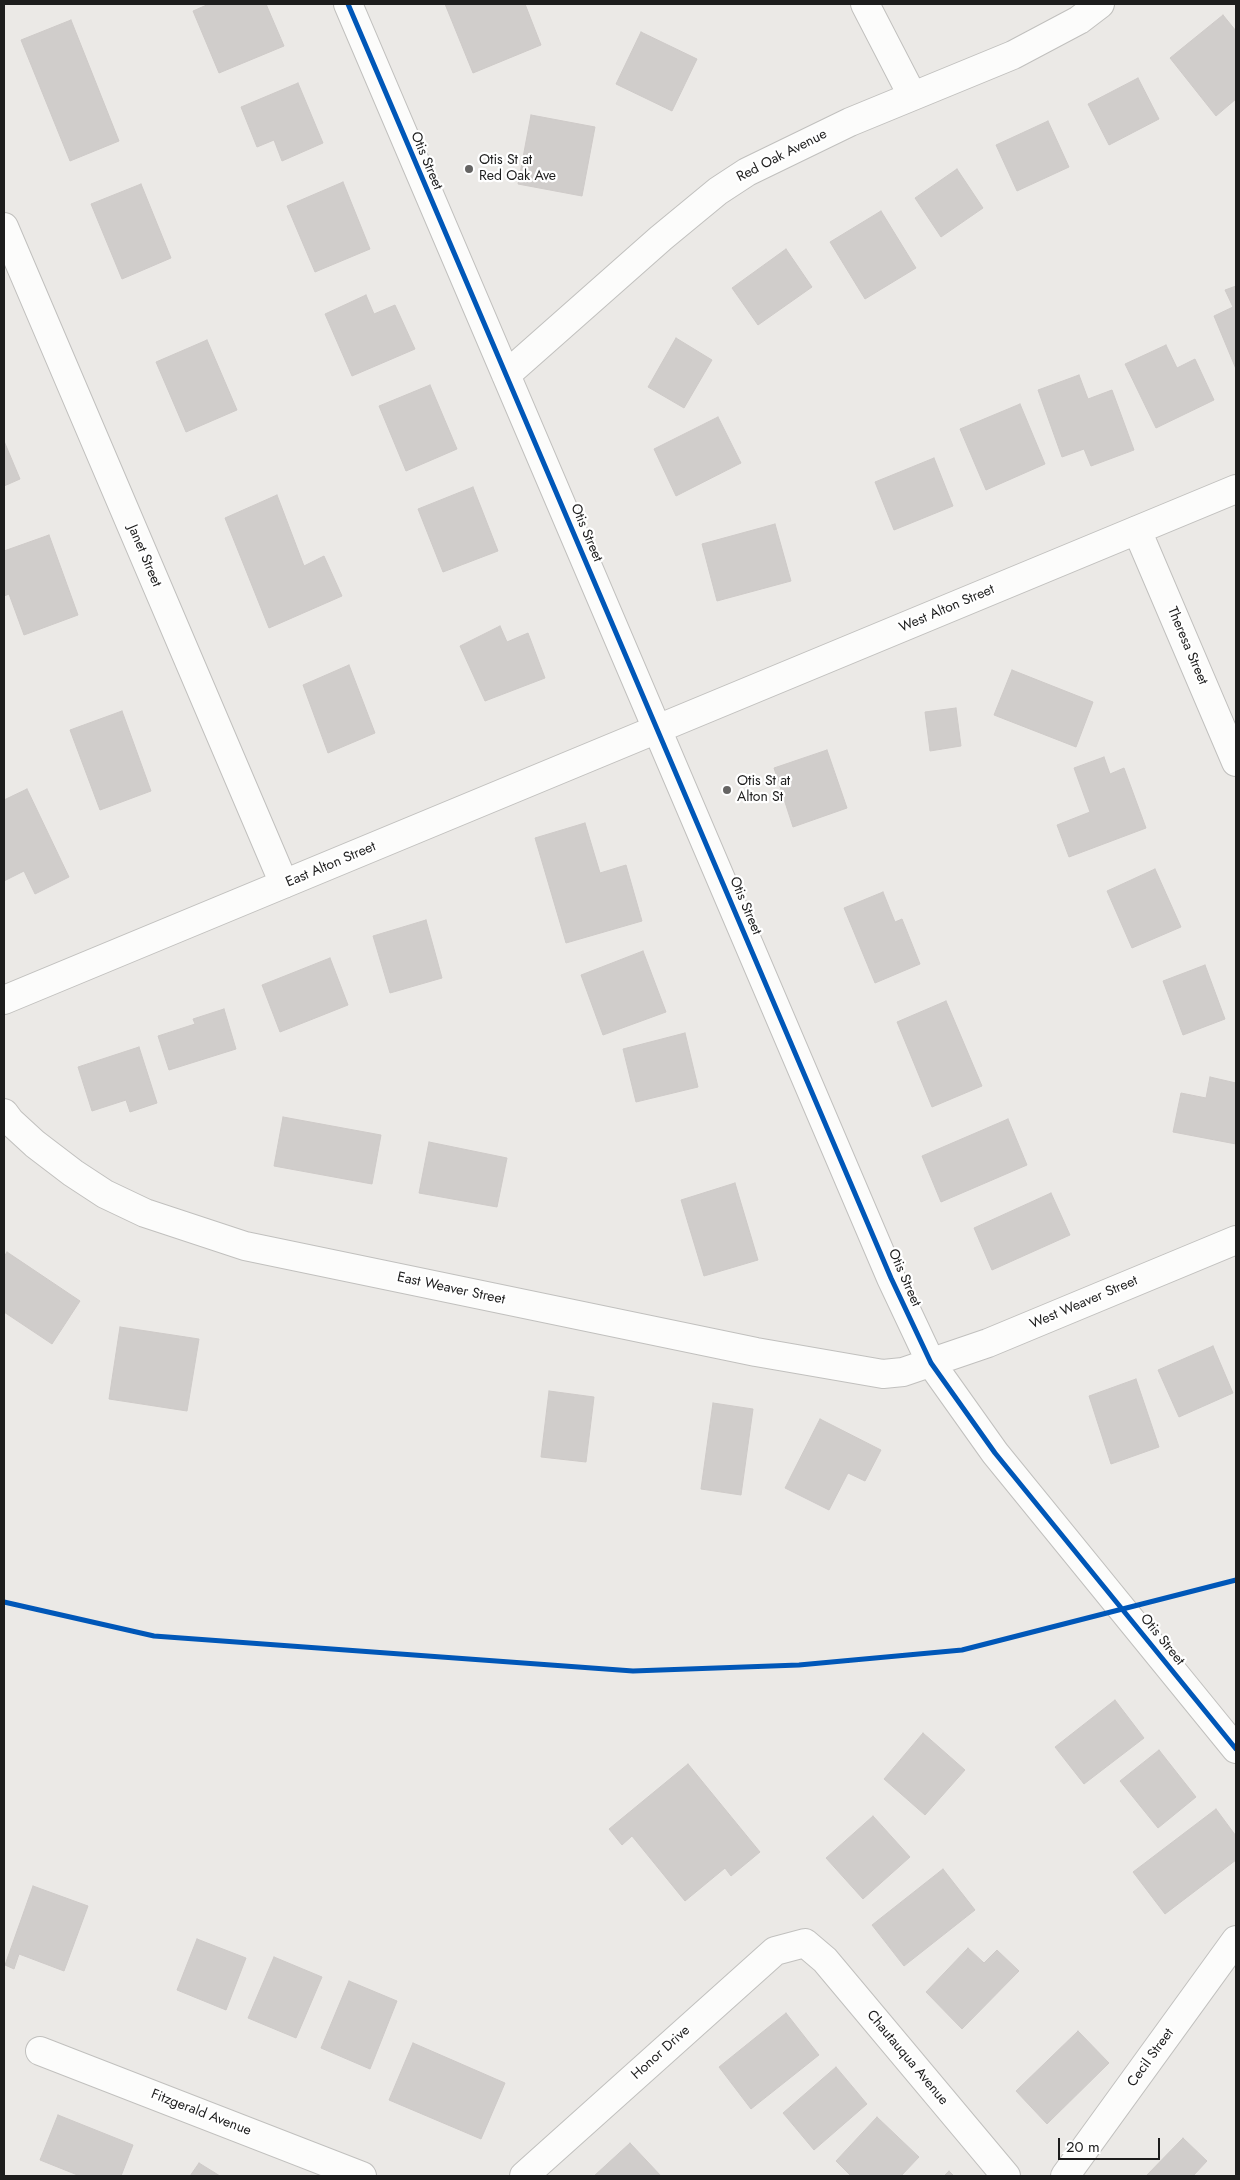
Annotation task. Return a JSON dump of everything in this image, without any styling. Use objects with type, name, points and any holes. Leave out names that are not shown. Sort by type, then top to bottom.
[{"type":"street","name":"Otis Street","points":[[348,4],[891,1278],[931,1363],[995,1453],[1236,1748]]},
{"type":"street","points":[[865,4],[912,95]]},
{"type":"street","name":"Red Oak Avenue","points":[[506,375],[718,190],[764,164],[850,122],[1013,55],[1079,20],[1100,4]]},
{"type":"street","name":"Janet Street","points":[[4,227],[284,884]]},
{"type":"street","name":"West Alton Street","points":[[657,729],[1236,489]]},
{"type":"street","name":"Theresa Street","points":[[1137,530],[1236,762]]},
{"type":"street","name":"East Alton Street","points":[[4,1000],[657,729]]},
{"type":"street","name":"East Weaver Street","points":[[4,1113],[35,1144],[73,1173],[105,1194],[145,1213],[245,1246],[756,1352],[883,1374],[903,1372],[931,1363]]},
{"type":"street","name":"West Weaver Street","points":[[931,1363],[988,1344],[1236,1240]]},
{"type":"street","name":"Cecil Street","points":[[1066,2176],[1236,1940]]},
{"type":"street","name":"Honor Drive","points":[[524,2176],[775,1951],[805,1943]]},
{"type":"street","name":"Chautauqua Avenue","points":[[805,1943],[825,1960],[1006,2176]]},
{"type":"street","name":"Fitzgerald Avenue","points":[[40,2051],[362,2176]]},
{"type":"building","points":[[209,4],[266,4],[284,46],[219,73],[193,11]]},
{"type":"building","points":[[445,4],[525,4],[541,45],[473,73]]},
{"type":"building","points":[[1223,15],[1236,31],[1236,99],[1216,116],[1170,58]]},
{"type":"building","points":[[71,20],[119,141],[70,161],[21,40]]},
{"type":"building","points":[[641,32],[697,59],[672,111],[616,84]]},
{"type":"building","points":[[1138,78],[1159,119],[1109,145],[1088,104]]},
{"type":"building","points":[[298,83],[323,143],[282,161],[274,140],[257,147],[241,107]]},
{"type":"building","points":[[531,115],[595,127],[582,196],[518,184]]},
{"type":"building","points":[[1048,121],[1069,167],[1017,191],[996,145]]},
{"type":"building","points":[[957,169],[983,208],[941,237],[915,198]]},
{"type":"building","points":[[343,182],[370,249],[315,272],[287,206]]},
{"type":"building","points":[[141,184],[171,258],[122,279],[91,204]]},
{"type":"building","points":[[881,211],[916,268],[865,299],[830,242]]},
{"type":"building","points":[[786,249],[812,287],[758,325],[732,288]]},
{"type":"building","points":[[1236,286],[1236,369],[1214,316],[1233,307],[1225,290]]},
{"type":"building","points":[[366,295],[374,314],[395,305],[415,349],[352,376],[325,314]]},
{"type":"building","points":[[676,338],[712,360],[684,408],[648,387]]},
{"type":"building","points":[[207,340],[237,410],[186,432],[156,362]]},
{"type":"building","points":[[1166,345],[1177,368],[1195,359],[1214,400],[1156,428],[1125,364]]},
{"type":"building","points":[[1079,375],[1088,399],[1112,390],[1134,450],[1091,466],[1084,449],[1062,457],[1038,390]]},
{"type":"building","points":[[430,385],[457,449],[406,471],[379,406]]},
{"type":"building","points":[[1020,404],[1045,464],[986,490],[960,429]]},
{"type":"building","points":[[718,417],[741,463],[676,496],[654,449]]},
{"type":"building","points":[[4,441],[20,479],[4,486]]},
{"type":"building","points":[[934,458],[953,506],[894,530],[875,482]]},
{"type":"building","points":[[473,487],[498,551],[443,572],[418,509]]},
{"type":"building","points":[[277,495],[304,566],[324,556],[342,596],[269,628],[225,518]]},
{"type":"building","points":[[775,524],[791,581],[717,601],[702,544]]},
{"type":"building","points":[[49,535],[78,615],[24,635],[9,594],[4,596],[4,551]]},
{"type":"building","points":[[500,626],[507,642],[528,633],[545,678],[485,701],[460,646]]},
{"type":"building","points":[[349,665],[375,733],[328,753],[303,685]]},
{"type":"building","points":[[1012,670],[1093,702],[1076,747],[994,715]]},
{"type":"building","points":[[956,708],[961,746],[930,751],[925,712]]},
{"type":"building","points":[[122,711],[151,791],[100,810],[70,730]]},
{"type":"building","points":[[827,750],[847,808],[793,827],[774,768]]},
{"type":"building","points":[[1104,757],[1110,774],[1124,768],[1146,828],[1069,857],[1057,825],[1090,812],[1074,768]]},
{"type":"building","points":[[27,789],[69,877],[35,894],[24,871],[4,881],[4,800]]},
{"type":"building","points":[[585,823],[600,873],[626,865],[642,921],[566,943],[535,838]]},
{"type":"building","points":[[1155,869],[1181,927],[1132,948],[1107,891]]},
{"type":"building","points":[[883,892],[895,922],[902,919],[920,964],[875,983],[844,908]]},
{"type":"building","points":[[426,920],[442,978],[390,993],[373,936]]},
{"type":"building","points":[[643,951],[666,1012],[603,1035],[581,975]]},
{"type":"building","points":[[330,958],[348,1005],[280,1032],[262,985]]},
{"type":"building","points":[[1205,965],[1225,1019],[1183,1035],[1163,981]]},
{"type":"building","points":[[946,1001],[982,1086],[932,1107],[897,1022]]},
{"type":"building","points":[[224,1009],[236,1049],[169,1070],[158,1036],[195,1024],[193,1019]]},
{"type":"building","points":[[685,1033],[698,1087],[636,1102],[623,1049]]},
{"type":"building","points":[[139,1047],[157,1103],[130,1112],[126,1100],[92,1111],[78,1067]]},
{"type":"building","points":[[1210,1077],[1236,1083],[1236,1144],[1173,1132],[1181,1093],[1206,1098]]},
{"type":"building","points":[[283,1117],[381,1135],[372,1184],[274,1166]]},
{"type":"building","points":[[1008,1119],[1027,1165],[941,1202],[922,1156]]},
{"type":"building","points":[[429,1142],[507,1158],[497,1207],[419,1193]]},
{"type":"building","points":[[735,1183],[758,1260],[704,1276],[681,1200]]},
{"type":"building","points":[[1051,1193],[1070,1235],[992,1270],[974,1228]]},
{"type":"building","points":[[7,1252],[80,1301],[52,1344],[4,1312],[4,1257]]},
{"type":"building","points":[[120,1327],[199,1339],[187,1411],[109,1399]]},
{"type":"building","points":[[1213,1346],[1233,1393],[1179,1417],[1158,1370]]},
{"type":"building","points":[[1136,1379],[1159,1447],[1111,1464],[1089,1396]]},
{"type":"building","points":[[549,1391],[594,1397],[586,1462],[541,1457]]},
{"type":"building","points":[[713,1403],[753,1409],[741,1495],[701,1489]]},
{"type":"building","points":[[820,1419],[881,1450],[865,1481],[848,1473],[829,1510],[785,1488]]},
{"type":"building","points":[[1115,1700],[1144,1738],[1084,1784],[1055,1747]]},
{"type":"building","points":[[923,1733],[965,1770],[925,1815],[884,1779]]},
{"type":"building","points":[[1159,1750],[1196,1797],[1158,1828],[1120,1781]]},
{"type":"building","points":[[688,1764],[760,1852],[731,1876],[725,1868],[685,1901],[632,1836],[622,1845],[609,1829]]},
{"type":"building","points":[[1216,1809],[1236,1836],[1236,1860],[1165,1914],[1133,1872]]},
{"type":"building","points":[[873,1816],[910,1857],[863,1899],[826,1858]]},
{"type":"building","points":[[943,1869],[975,1910],[904,1966],[872,1925]]},
{"type":"building","points":[[33,1886],[88,1906],[64,1971],[19,1954],[14,1969],[5,1965]]},
{"type":"building","points":[[197,1939],[246,1958],[226,2010],[177,1990]]},
{"type":"building","points":[[968,1948],[984,1963],[997,1950],[1019,1971],[962,2029],[926,1992]]},
{"type":"building","points":[[274,1957],[322,1977],[296,2038],[248,2018]]},
{"type":"building","points":[[349,1981],[397,2001],[370,2069],[321,2048]]},
{"type":"building","points":[[786,2013],[819,2055],[751,2109],[719,2067]]},
{"type":"building","points":[[1078,2031],[1109,2063],[1047,2124],[1016,2091]]},
{"type":"building","points":[[413,2043],[505,2083],[481,2139],[389,2100]]},
{"type":"building","points":[[836,2067],[867,2104],[814,2150],[783,2113]]},
{"type":"building","points":[[58,2115],[133,2145],[121,2176],[80,2176],[40,2160]]},
{"type":"building","points":[[877,2117],[919,2157],[901,2176],[851,2176],[836,2161]]},
{"type":"building","points":[[1183,2138],[1207,2161],[1193,2176],[1146,2176]]},
{"type":"building","points":[[630,2143],[661,2176],[594,2176]]},
{"type":"building","points":[[199,2163],[220,2176],[190,2176]]},
{"type":"building","points":[[949,2171],[954,2176],[944,2176]]},
{"type":"cycle path","points":[[348,4],[891,1278],[931,1363],[995,1453],[1236,1749]]},
{"type":"cycle path","points":[[4,1602],[154,1636],[633,1671],[799,1665],[962,1650],[1236,1580]]},
{"type":"place","name":"Otis St at Red Oak Ave","points":[[469,169]]},
{"type":"place","name":"Otis St at Alton St","points":[[727,790]]}]
